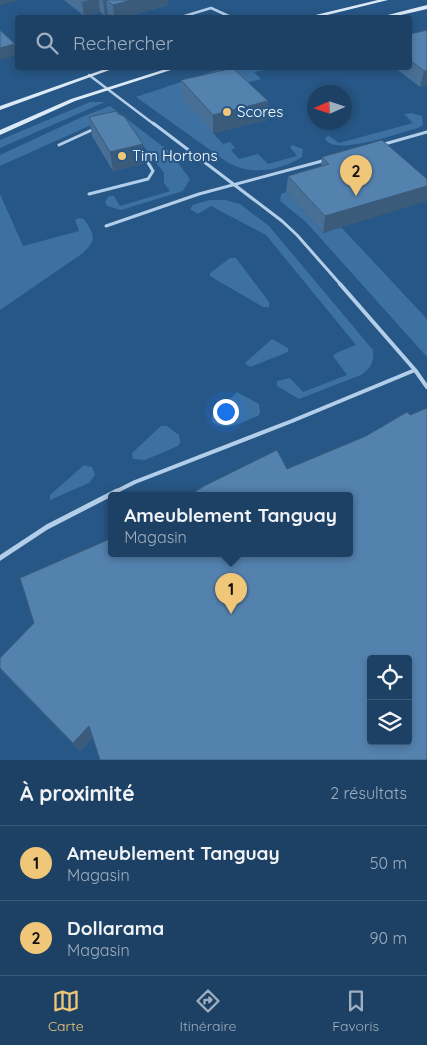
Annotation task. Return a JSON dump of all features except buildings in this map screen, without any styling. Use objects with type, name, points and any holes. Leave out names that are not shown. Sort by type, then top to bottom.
[{"type":"main road","points":[[316,15],[385,0]]},
{"type":"main road","points":[[390,15],[427,6]]},
{"type":"main road","points":[[336,10],[342,15]]},
{"type":"main road","points":[[0,108],[105,70]]},
{"type":"main road","points":[[0,133],[73,100],[167,70]]},
{"type":"lane","points":[[188,15],[211,8],[226,15]]},
{"type":"lane","points":[[88,75],[266,207],[297,235],[415,370],[427,387]]},
{"type":"lane","points":[[59,145],[71,138],[95,129]]},
{"type":"lane","points":[[375,146],[427,132]]},
{"type":"lane","points":[[89,194],[148,179],[153,171],[136,144]]},
{"type":"lane","points":[[106,226],[199,194],[328,159]]},
{"type":"lane","points":[[115,492],[135,482],[292,421],[415,370]]},
{"type":"lane","points":[[0,558],[47,527],[108,496]]},
{"type":"shaded area","points":[[217,70],[264,70],[254,72],[261,79],[238,85],[213,133],[223,144],[230,142],[235,148],[231,150],[239,159],[258,154],[268,164],[297,156],[290,147],[292,145],[303,149],[302,157],[284,166],[265,170],[246,169],[236,166],[227,162],[136,97]]},
{"type":"shaded area","points":[[90,102],[105,102],[0,148],[0,140]]},
{"type":"shaded area","points":[[110,106],[170,152],[190,179],[183,191],[121,210],[107,206],[105,202],[109,196],[114,196],[120,206],[170,191],[164,183],[164,173],[129,127],[91,125],[0,166],[0,155]]},
{"type":"shaded area","points":[[411,113],[422,116],[423,125],[384,138],[355,144],[331,144],[325,139],[328,135],[339,143],[413,123],[404,114]]},
{"type":"shaded area","points":[[286,192],[323,233],[341,227],[427,319],[427,357],[306,222],[280,201],[281,194]]},
{"type":"shaded area","points":[[0,194],[23,246],[79,231],[75,220],[79,218],[84,219],[92,233],[93,240],[83,253],[0,310]]},
{"type":"shaded area","points":[[209,200],[226,200],[240,204],[269,226],[373,350],[372,362],[367,370],[361,375],[299,399],[277,386],[277,381],[290,378],[303,392],[347,375],[333,356],[356,345],[266,235],[211,206],[198,214],[190,209],[193,205]]},
{"type":"shaded area","points":[[230,258],[236,258],[269,302],[269,307],[263,307],[210,276],[210,273]]},
{"type":"shaded area","points":[[272,339],[288,348],[288,352],[250,367],[245,363]]},
{"type":"shaded area","points":[[237,392],[259,404],[260,413],[258,416],[229,426],[218,425],[212,422],[212,416]]},
{"type":"shaded area","points":[[161,426],[167,426],[179,435],[180,443],[178,446],[145,460],[133,459],[132,453]]},
{"type":"shaded area","points":[[84,465],[92,467],[95,475],[89,483],[50,500],[50,495]]},
{"type":"place","name":"Scores","points":[[227,112]]},
{"type":"place","name":"Tim Hortons","points":[[122,156]]},
{"type":"place","name":"Dollarama","points":[[356,196]]},
{"type":"place","name":"Ameublement Tanguay","points":[[231,614]]}]
